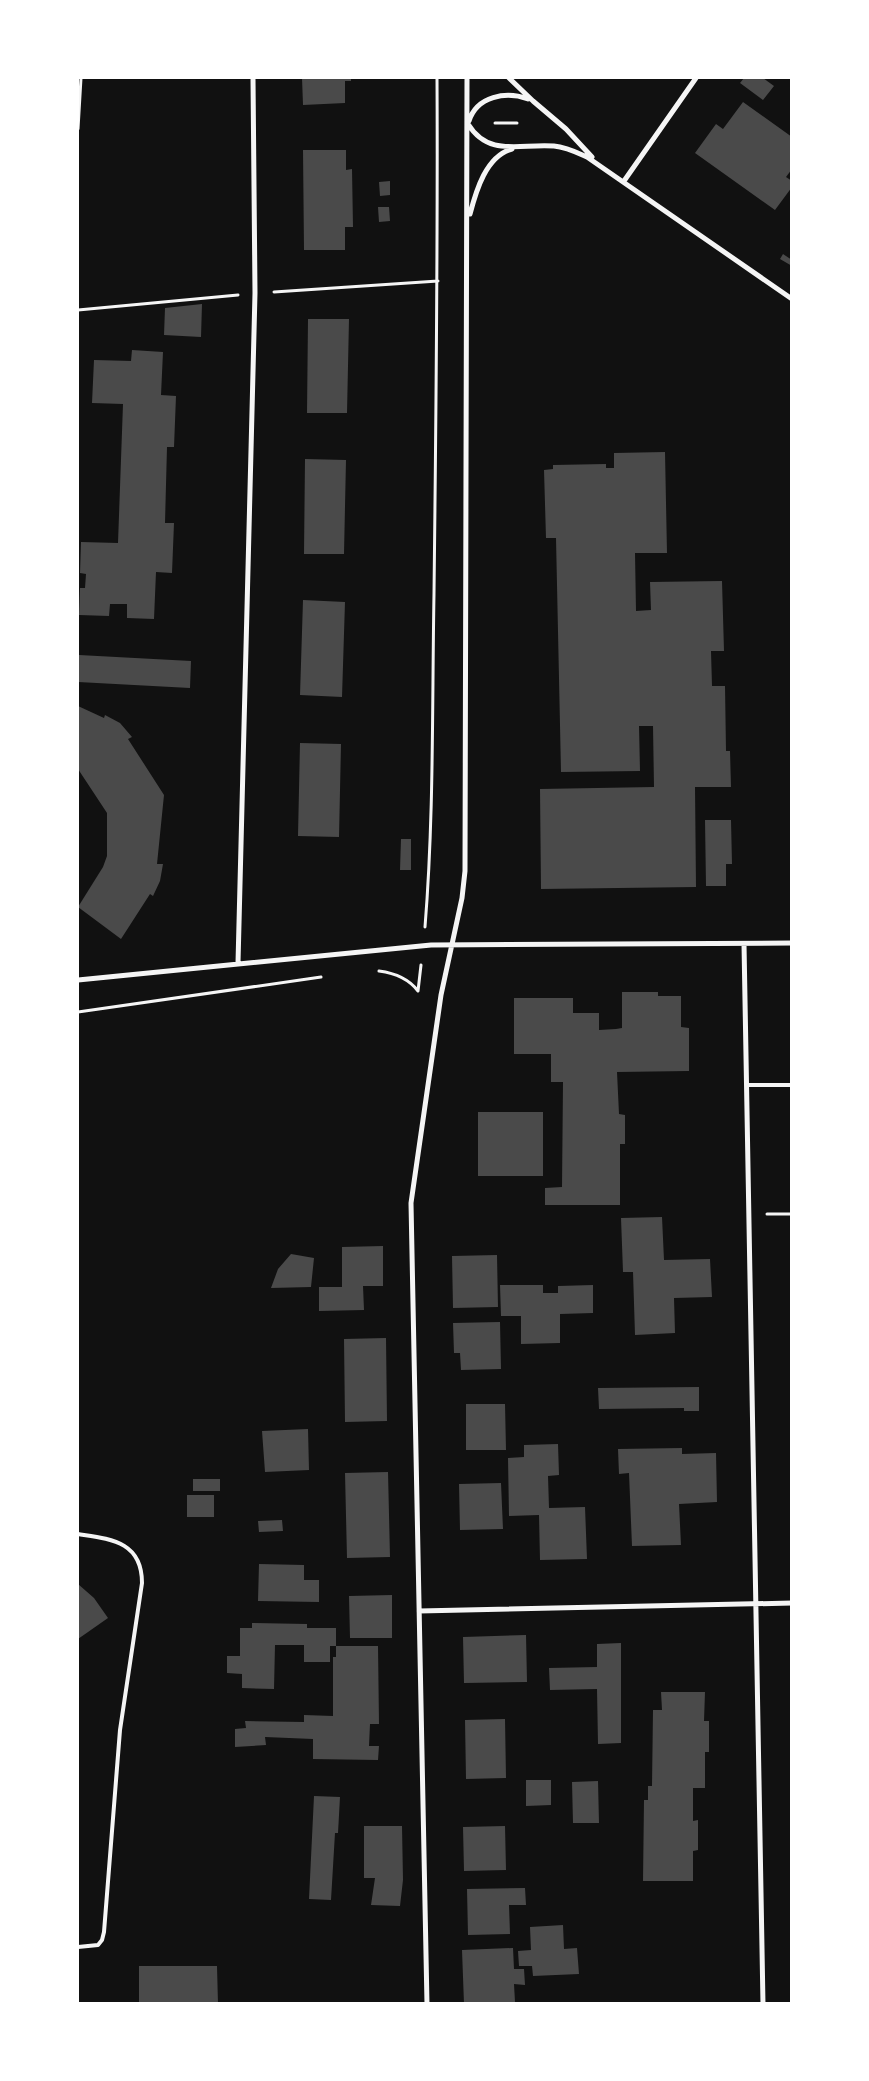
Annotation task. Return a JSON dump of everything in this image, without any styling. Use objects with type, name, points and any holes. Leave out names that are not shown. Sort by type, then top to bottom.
[{"type":"street","points":[[238,963],[255,293],[253,78]]},
{"type":"street","points":[[426,2004],[411,1203],[441,995],[462,898],[466,844],[467,78]]},
{"type":"street","points":[[509,78],[532,101],[566,129],[601,166]]},
{"type":"street","points":[[624,182],[696,78]]},
{"type":"street","points":[[468,124],[474,110],[491,98],[506,95],[532,101]]},
{"type":"street","points":[[468,124],[475,135],[492,145],[562,147],[587,157],[792,298]]},
{"type":"street","points":[[468,222],[480,182],[489,167],[507,150],[517,147]]},
{"type":"street","points":[[78,980],[238,963],[452,944],[792,943]]},
{"type":"street","points":[[744,944],[763,2004]]},
{"type":"street","points":[[419,1611],[792,1603]]},
{"type":"lane","points":[[746,1085],[792,1085]]},
{"type":"lane","points":[[78,1534],[106,1538],[124,1545],[132,1552],[142,1572],[118,1752],[104,1932],[102,1940],[98,1945],[78,1947]]},
{"type":"path","points":[[78,129],[80,78]]},
{"type":"path","points":[[373,971],[393,973],[413,985],[418,991],[424,946],[429,879],[438,281],[437,78]]},
{"type":"path","points":[[78,1012],[327,976]]},
{"type":"path","points":[[749,1214],[792,1214]]},
{"type":"building","points":[[302,78],[351,78],[351,81],[345,81],[345,103],[303,105]]},
{"type":"building","points":[[744,78],[763,78],[774,86],[763,100],[740,83]]},
{"type":"building","points":[[743,102],[792,137],[792,169],[786,177],[792,181],[792,187],[775,210],[695,153],[716,124],[723,129]]},
{"type":"building","points":[[303,150],[346,150],[346,170],[352,169],[353,227],[345,227],[345,250],[304,250]]},
{"type":"building","points":[[390,181],[390,195],[380,196],[379,182]]},
{"type":"building","points":[[378,207],[389,207],[390,221],[379,222]]},
{"type":"building","points":[[783,254],[792,260],[792,266],[780,259]]},
{"type":"building","points":[[202,304],[201,337],[164,335],[165,308]]},
{"type":"building","points":[[308,319],[349,319],[347,413],[307,413]]},
{"type":"building","points":[[132,350],[163,352],[161,395],[176,396],[174,447],[167,447],[165,523],[174,523],[172,573],[156,572],[154,619],[127,618],[127,604],[110,604],[109,616],[79,615],[80,588],[85,588],[86,574],[80,573],[81,542],[118,543],[123,404],[92,403],[94,360],[131,361]]},
{"type":"building","points":[[665,452],[667,553],[635,553],[636,611],[651,610],[650,582],[722,581],[724,651],[711,651],[712,686],[725,686],[726,751],[730,751],[731,787],[695,787],[696,887],[541,889],[540,789],[654,787],[653,726],[639,726],[640,771],[561,772],[556,538],[546,538],[544,470],[553,469],[553,465],[606,464],[606,468],[614,468],[614,453]]},
{"type":"building","points":[[305,459],[346,460],[344,554],[304,554]]},
{"type":"building","points":[[303,600],[345,602],[342,697],[300,695]]},
{"type":"building","points":[[79,655],[191,661],[190,688],[78,682]]},
{"type":"building","points":[[78,706],[104,718],[105,715],[120,723],[132,737],[128,739],[164,795],[157,864],[163,864],[160,881],[153,896],[150,894],[121,939],[78,907],[103,867],[107,856],[107,813],[78,769]]},
{"type":"building","points":[[300,743],[341,744],[339,837],[298,836]]},
{"type":"building","points":[[705,820],[731,820],[732,864],[726,864],[726,886],[706,886]]},
{"type":"building","points":[[401,839],[411,839],[411,870],[400,870]]},
{"type":"building","points":[[622,992],[658,992],[658,996],[681,996],[681,1027],[689,1028],[689,1071],[617,1072],[619,1114],[625,1115],[625,1144],[620,1144],[620,1205],[545,1205],[545,1188],[562,1187],[563,1082],[551,1082],[551,1054],[514,1054],[514,998],[573,998],[573,1013],[599,1013],[599,1030],[622,1028]]},
{"type":"building","points":[[478,1112],[543,1112],[543,1176],[478,1176]]},
{"type":"building","points":[[662,1217],[664,1260],[710,1259],[712,1297],[674,1298],[675,1333],[635,1335],[633,1272],[623,1272],[621,1218]]},
{"type":"building","points":[[383,1246],[383,1286],[363,1286],[364,1310],[319,1311],[319,1287],[342,1287],[342,1247]]},
{"type":"building","points":[[291,1254],[314,1258],[311,1287],[271,1288],[278,1269]]},
{"type":"building","points":[[497,1255],[498,1307],[453,1308],[452,1256]]},
{"type":"building","points":[[500,1285],[543,1285],[543,1293],[558,1293],[558,1286],[593,1285],[593,1313],[560,1314],[560,1343],[521,1344],[521,1316],[501,1316]]},
{"type":"building","points":[[500,1322],[501,1369],[461,1370],[460,1353],[454,1353],[453,1323]]},
{"type":"building","points":[[386,1338],[387,1421],[345,1422],[344,1339]]},
{"type":"building","points":[[699,1387],[699,1411],[684,1411],[684,1408],[599,1409],[598,1388]]},
{"type":"building","points":[[466,1404],[505,1404],[506,1450],[466,1450]]},
{"type":"building","points":[[308,1429],[309,1470],[265,1472],[262,1431]]},
{"type":"building","points":[[558,1444],[559,1475],[548,1476],[549,1508],[585,1507],[587,1559],[540,1560],[539,1515],[509,1516],[508,1458],[524,1457],[524,1445]]},
{"type":"building","points":[[682,1448],[682,1454],[716,1453],[717,1502],[679,1504],[681,1545],[632,1546],[629,1473],[619,1474],[618,1449]]},
{"type":"building","points":[[388,1472],[390,1557],[347,1558],[345,1473]]},
{"type":"building","points":[[193,1479],[220,1479],[220,1491],[193,1491]]},
{"type":"building","points":[[501,1483],[503,1529],[460,1530],[459,1484]]},
{"type":"building","points":[[187,1495],[214,1495],[214,1517],[187,1517]]},
{"type":"building","points":[[282,1520],[283,1531],[259,1532],[258,1521]]},
{"type":"building","points":[[259,1564],[304,1565],[304,1580],[319,1580],[319,1602],[258,1601]]},
{"type":"building","points":[[78,1584],[94,1598],[108,1618],[78,1639]]},
{"type":"building","points":[[392,1595],[392,1638],[350,1638],[349,1596]]},
{"type":"building","points":[[252,1623],[307,1624],[307,1628],[336,1628],[336,1646],[330,1646],[330,1662],[304,1662],[304,1645],[275,1645],[274,1689],[242,1688],[242,1674],[227,1673],[227,1656],[240,1656],[240,1628],[252,1628]]},
{"type":"building","points":[[526,1635],[527,1682],[464,1683],[463,1637]]},
{"type":"building","points":[[621,1643],[621,1743],[598,1744],[597,1689],[550,1690],[549,1668],[597,1667],[597,1644]]},
{"type":"building","points":[[336,1646],[378,1646],[379,1724],[370,1724],[369,1746],[379,1746],[378,1760],[313,1759],[313,1739],[265,1737],[266,1745],[235,1747],[235,1729],[246,1728],[245,1721],[304,1722],[304,1715],[333,1716],[333,1657],[336,1657]]},
{"type":"building","points":[[661,1692],[705,1692],[704,1721],[709,1721],[709,1752],[705,1752],[705,1788],[693,1788],[693,1821],[698,1820],[698,1850],[693,1851],[693,1881],[643,1881],[644,1800],[648,1800],[648,1786],[652,1786],[653,1710],[662,1710]]},
{"type":"building","points":[[505,1719],[506,1778],[466,1779],[465,1720]]},
{"type":"building","points":[[526,1780],[551,1780],[551,1805],[526,1806]]},
{"type":"building","points":[[598,1781],[599,1823],[573,1823],[572,1782]]},
{"type":"building","points":[[314,1796],[340,1797],[338,1833],[335,1833],[331,1900],[309,1899]]},
{"type":"building","points":[[364,1826],[402,1826],[403,1880],[400,1906],[371,1905],[375,1878],[364,1878]]},
{"type":"building","points":[[505,1826],[506,1870],[464,1871],[463,1827]]},
{"type":"building","points":[[525,1888],[526,1905],[509,1905],[510,1934],[468,1935],[467,1889]]},
{"type":"building","points":[[563,1925],[564,1949],[577,1948],[579,1974],[533,1976],[532,1966],[519,1966],[518,1951],[531,1950],[530,1927]]},
{"type":"building","points":[[513,1948],[514,1969],[524,1969],[525,1985],[514,1984],[515,2002],[464,2004],[462,1950]]},
{"type":"building","points":[[139,1966],[217,1966],[218,2004],[139,2004]]}]
